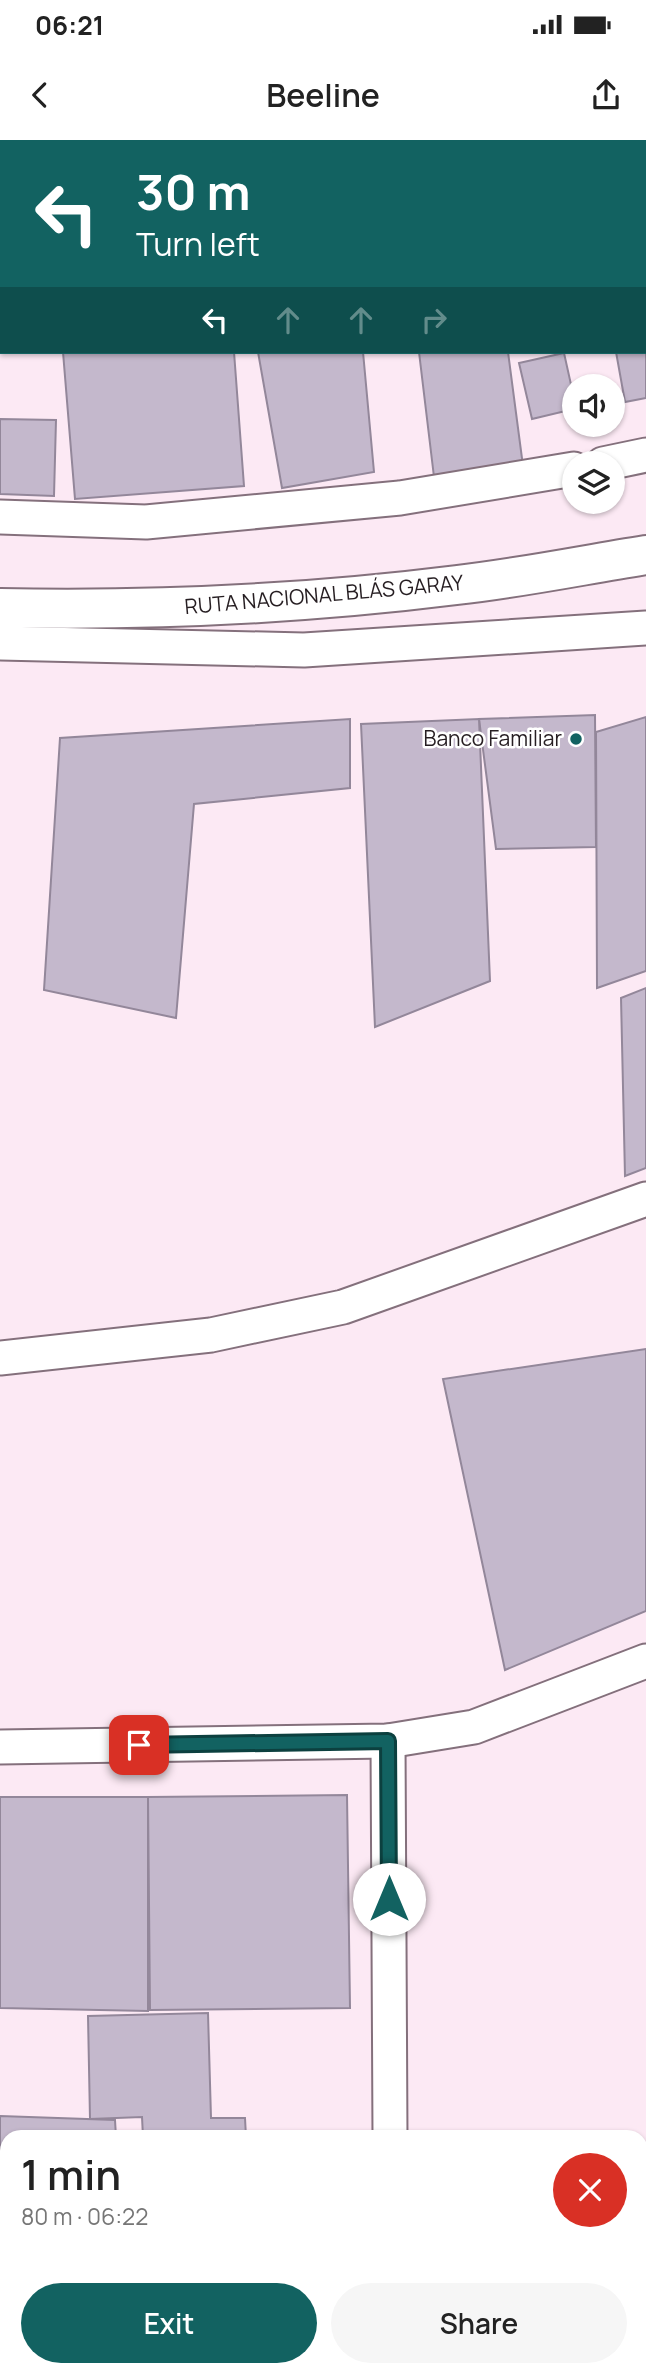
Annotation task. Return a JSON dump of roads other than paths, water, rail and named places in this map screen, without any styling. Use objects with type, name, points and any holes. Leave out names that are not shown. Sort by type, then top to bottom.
[{"type":"highway","name":"RUTA NACIONAL BLÁS GARAY","points":[[0,608],[113,610],[287,602],[458,585],[646,555]]},
{"type":"street","points":[[625,459],[646,455]]},
{"type":"street","points":[[0,517],[146,522],[400,498],[562,470]]},
{"type":"street","points":[[0,643],[303,650],[646,628]]},
{"type":"street","points":[[0,1358],[211,1335],[343,1307],[646,1199]]},
{"type":"street","points":[[0,1747],[388,1741],[474,1727],[646,1661]]},
{"type":"street","points":[[388,1741],[390,2130]]},
{"type":"place","name":"Banco Familiar","points":[[576,739]]}]
